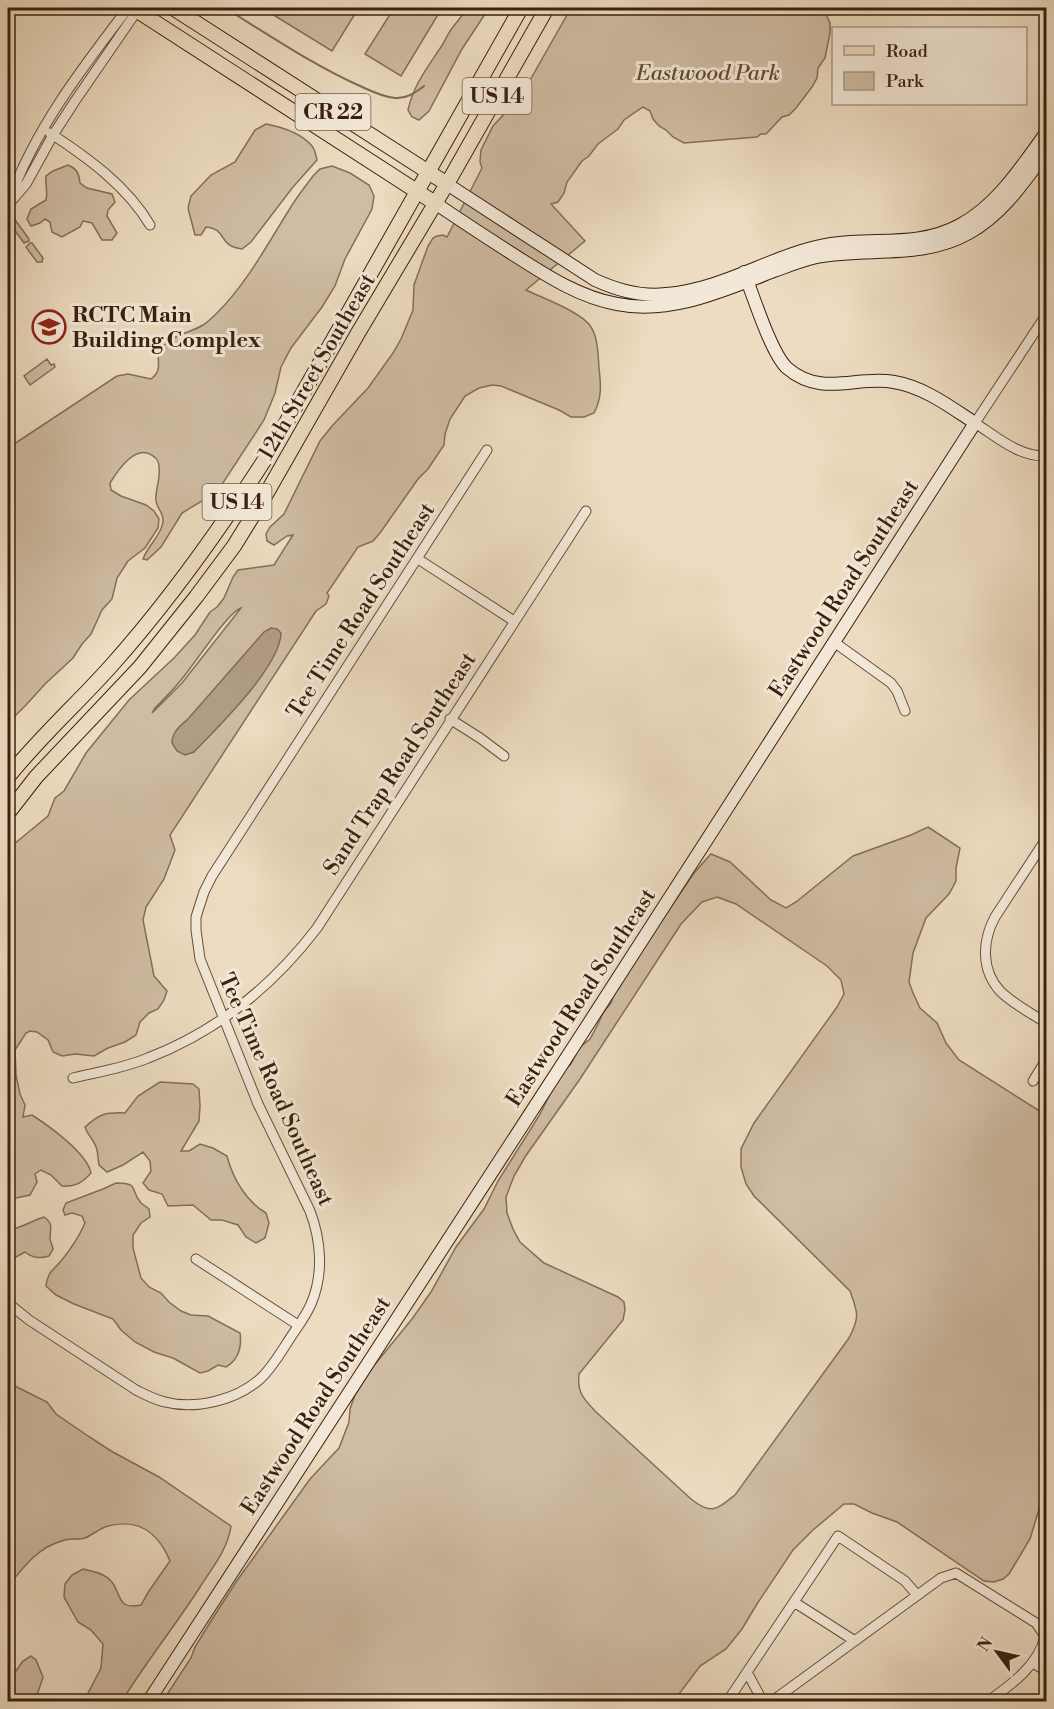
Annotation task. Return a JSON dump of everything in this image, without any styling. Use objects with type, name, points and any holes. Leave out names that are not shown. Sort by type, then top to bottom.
[{"type":"main road","name":"CR 22","points":[[135,8],[435,203]]},
{"type":"main road","name":"CR 22","points":[[173,8],[447,184]]},
{"type":"main road","name":"US 14","points":[[427,172],[521,8]]},
{"type":"main road","name":"US 14","points":[[447,184],[547,8]]},
{"type":"main road","name":"12th Street Southeast","points":[[8,777],[144,628],[215,535],[268,453],[427,172]]},
{"type":"main road","name":"12th Street Southeast","points":[[8,813],[36,777],[140,667],[183,615],[234,546],[266,496],[352,343],[447,184]]},
{"type":"street","points":[[8,204],[22,167],[43,128],[85,66],[135,8]]},
{"type":"street","points":[[8,204],[26,184],[53,135],[135,8]]},
{"type":"street","points":[[43,128],[115,181],[131,197],[150,225]]},
{"type":"street","points":[[932,236],[961,224],[991,203],[1047,133]]},
{"type":"street","points":[[435,203],[559,282],[577,291],[608,302],[640,307],[667,306],[700,299],[790,255],[825,245],[906,241],[932,236],[967,234],[987,222],[1008,202],[1047,152]]},
{"type":"street","points":[[447,184],[595,280],[618,289],[665,295],[746,277]]},
{"type":"street","points":[[746,277],[775,350],[787,368],[800,376],[825,384],[890,381],[903,384],[927,393],[1023,453],[1047,456]]},
{"type":"street","name":"Eastwood Road Southeast","points":[[148,1701],[1047,315]]},
{"type":"street","name":"Tee Time Road Southeast","points":[[8,1303],[28,1320],[136,1390],[153,1398],[179,1405],[214,1402],[246,1389],[261,1378],[310,1305],[318,1279],[320,1262],[315,1225],[310,1210],[267,1125],[200,959],[196,917],[212,876],[487,450]]},
{"type":"street","name":"Sand Trap Road Southeast","points":[[73,1078],[147,1059],[188,1040],[224,1019],[271,981],[307,942],[586,511]]},
{"type":"street","points":[[418,559],[514,621]]},
{"type":"street","points":[[834,642],[891,683],[905,711]]},
{"type":"street","points":[[450,719],[504,756]]},
{"type":"street","points":[[1047,838],[994,917],[989,927],[984,950],[988,969],[1000,991],[1047,1023]]},
{"type":"street","points":[[1033,1081],[1047,1060]]},
{"type":"street","points":[[196,1259],[298,1325]]},
{"type":"street","points":[[727,1701],[838,1536],[905,1581],[917,1595]]},
{"type":"street","points":[[771,1701],[941,1578],[956,1573],[1036,1623],[1045,1636],[1033,1663],[987,1701]]},
{"type":"street","points":[[794,1602],[855,1641]]},
{"type":"street","points":[[1033,1663],[1047,1671]]},
{"type":"street","points":[[747,1672],[763,1701]]},
{"type":"green space","points":[[262,8],[356,8],[358,9],[332,51]]},
{"type":"green space","points":[[394,8],[442,8],[401,76],[365,54]]},
{"type":"green space","points":[[466,8],[489,8],[462,49],[429,111],[419,120],[412,117],[408,110],[417,85]]},
{"type":"green space","name":"Eastwood Park","points":[[571,8],[823,8],[830,23],[825,58],[818,68],[817,78],[812,87],[796,108],[789,115],[782,117],[766,134],[757,137],[684,143],[659,126],[650,111],[643,107],[624,120],[618,129],[598,144],[567,182],[558,202],[551,204],[585,241],[526,290],[571,311],[591,327],[597,346],[600,386],[600,397],[594,413],[584,417],[571,417],[501,386],[492,385],[479,388],[465,396],[450,419],[444,445],[428,469],[418,479],[373,541],[358,547],[327,593],[329,596],[326,604],[316,611],[170,835],[175,850],[164,879],[146,907],[143,920],[154,976],[167,991],[158,1009],[149,1013],[140,1022],[136,1035],[94,1056],[75,1054],[62,1056],[53,1052],[48,1040],[37,1032],[30,1031],[26,1033],[15,1050],[16,1075],[25,1105],[23,1117],[32,1115],[57,1133],[82,1157],[91,1173],[78,1184],[62,1186],[51,1175],[41,1170],[35,1174],[37,1182],[30,1195],[16,1198],[8,1195],[8,849],[48,816],[55,798],[64,791],[86,753],[129,700],[195,635],[210,612],[224,598],[238,570],[274,565],[293,535],[287,536],[274,545],[267,541],[266,534],[284,514],[320,441],[368,388],[393,353],[413,310],[414,285],[428,246],[437,236],[447,237],[482,168],[481,150],[493,126],[521,96]],"holes":[[[241,608],[182,683],[152,713],[181,680],[228,619]]]},
{"type":"green space","points":[[266,124],[285,129],[308,141],[313,147],[317,160],[251,242],[242,249],[229,245],[213,228],[206,227],[201,235],[195,235],[188,208],[191,196],[211,175],[235,162],[255,130]]},
{"type":"green space","points":[[68,165],[78,174],[80,183],[87,188],[112,194],[115,202],[108,210],[107,216],[117,233],[112,240],[102,240],[92,223],[83,221],[80,227],[62,237],[52,232],[50,222],[45,219],[31,226],[27,219],[31,209],[46,200],[46,176]]},
{"type":"green space","points":[[332,166],[350,173],[369,185],[374,196],[372,209],[345,259],[335,286],[291,348],[281,367],[275,393],[264,420],[217,492],[182,513],[161,547],[147,560],[143,559],[160,532],[163,522],[156,500],[159,464],[153,456],[140,453],[134,455],[123,465],[110,483],[111,490],[146,505],[154,511],[159,519],[158,528],[145,548],[128,561],[117,578],[112,599],[102,610],[91,634],[73,658],[8,723],[8,448],[117,376],[128,374],[151,379],[158,371],[160,350],[163,346],[172,339],[203,325],[217,313],[247,276],[313,176],[320,169]]},
{"type":"green space","points":[[9,217],[13,217],[29,241],[24,243],[8,221]]},
{"type":"green space","points":[[30,243],[43,258],[42,262],[37,262],[26,247]]},
{"type":"green space","points":[[47,359],[55,367],[30,385],[24,376]]},
{"type":"green space","points":[[928,827],[960,848],[956,881],[949,894],[926,918],[913,953],[909,982],[920,1008],[937,1023],[946,1043],[959,1060],[1046,1115],[1046,1491],[1030,1539],[1009,1574],[994,1582],[984,1581],[897,1522],[854,1504],[844,1504],[793,1550],[742,1629],[726,1649],[700,1666],[679,1694],[678,1701],[166,1702],[166,1696],[236,1582],[310,1479],[339,1448],[349,1422],[350,1409],[355,1395],[372,1368],[431,1292],[456,1247],[484,1209],[498,1181],[539,1116],[560,1075],[571,1064],[579,1048],[590,1039],[634,961],[694,873],[711,854],[730,862],[771,900],[786,908],[853,856]],"holes":[[[717,897],[736,904],[827,966],[841,980],[844,994],[837,1007],[754,1123],[741,1149],[741,1167],[746,1184],[754,1196],[850,1291],[857,1315],[849,1338],[735,1495],[718,1507],[709,1509],[691,1499],[595,1411],[584,1398],[579,1386],[579,1374],[623,1320],[624,1302],[618,1297],[544,1263],[520,1242],[507,1213],[506,1197],[525,1157],[580,1079],[681,924],[702,902]]]},
{"type":"green space","points":[[160,1082],[193,1084],[199,1089],[199,1121],[181,1151],[189,1151],[200,1144],[227,1156],[241,1189],[266,1213],[269,1223],[265,1238],[256,1243],[246,1237],[238,1225],[222,1220],[211,1220],[193,1205],[168,1206],[162,1194],[149,1190],[143,1183],[151,1171],[150,1161],[143,1152],[107,1172],[99,1165],[96,1147],[85,1127],[103,1115],[125,1113],[138,1096]]},
{"type":"green space","points":[[116,1183],[132,1186],[141,1203],[149,1209],[150,1217],[141,1223],[133,1235],[133,1248],[141,1278],[149,1287],[161,1293],[181,1311],[191,1315],[208,1316],[240,1333],[239,1352],[226,1367],[218,1365],[200,1373],[173,1358],[154,1352],[135,1342],[121,1330],[113,1319],[74,1304],[56,1295],[46,1286],[49,1275],[71,1248],[85,1223],[82,1216],[72,1213],[65,1215],[63,1210],[66,1203]]},
{"type":"green space","points":[[44,1217],[51,1226],[50,1239],[53,1249],[49,1256],[36,1257],[25,1252],[8,1258],[8,1230]]},
{"type":"green space","points":[[13,1385],[47,1402],[56,1414],[88,1436],[159,1477],[231,1526],[227,1543],[214,1565],[122,1701],[84,1701],[101,1668],[103,1644],[91,1630],[78,1622],[64,1597],[65,1584],[72,1575],[83,1569],[94,1572],[114,1584],[123,1603],[133,1606],[141,1605],[170,1561],[159,1542],[145,1529],[127,1524],[116,1524],[85,1538],[65,1540],[46,1548],[33,1558],[8,1585],[8,1386]]},
{"type":"green space","points":[[31,1656],[36,1660],[43,1677],[35,1701],[8,1701],[8,1682],[23,1661]]},
{"type":"shaded area","points":[[271,628],[281,633],[278,647],[259,679],[194,752],[185,755],[177,751],[172,743],[177,730],[264,632]]},
{"type":"waterway","points":[[225,8],[308,59],[377,94],[403,98],[424,86]]},
{"type":"waterway","points":[[8,142],[14,146]]},
{"type":"place","name":"RCTC Main Building Complex","points":[[49,327]]}]
